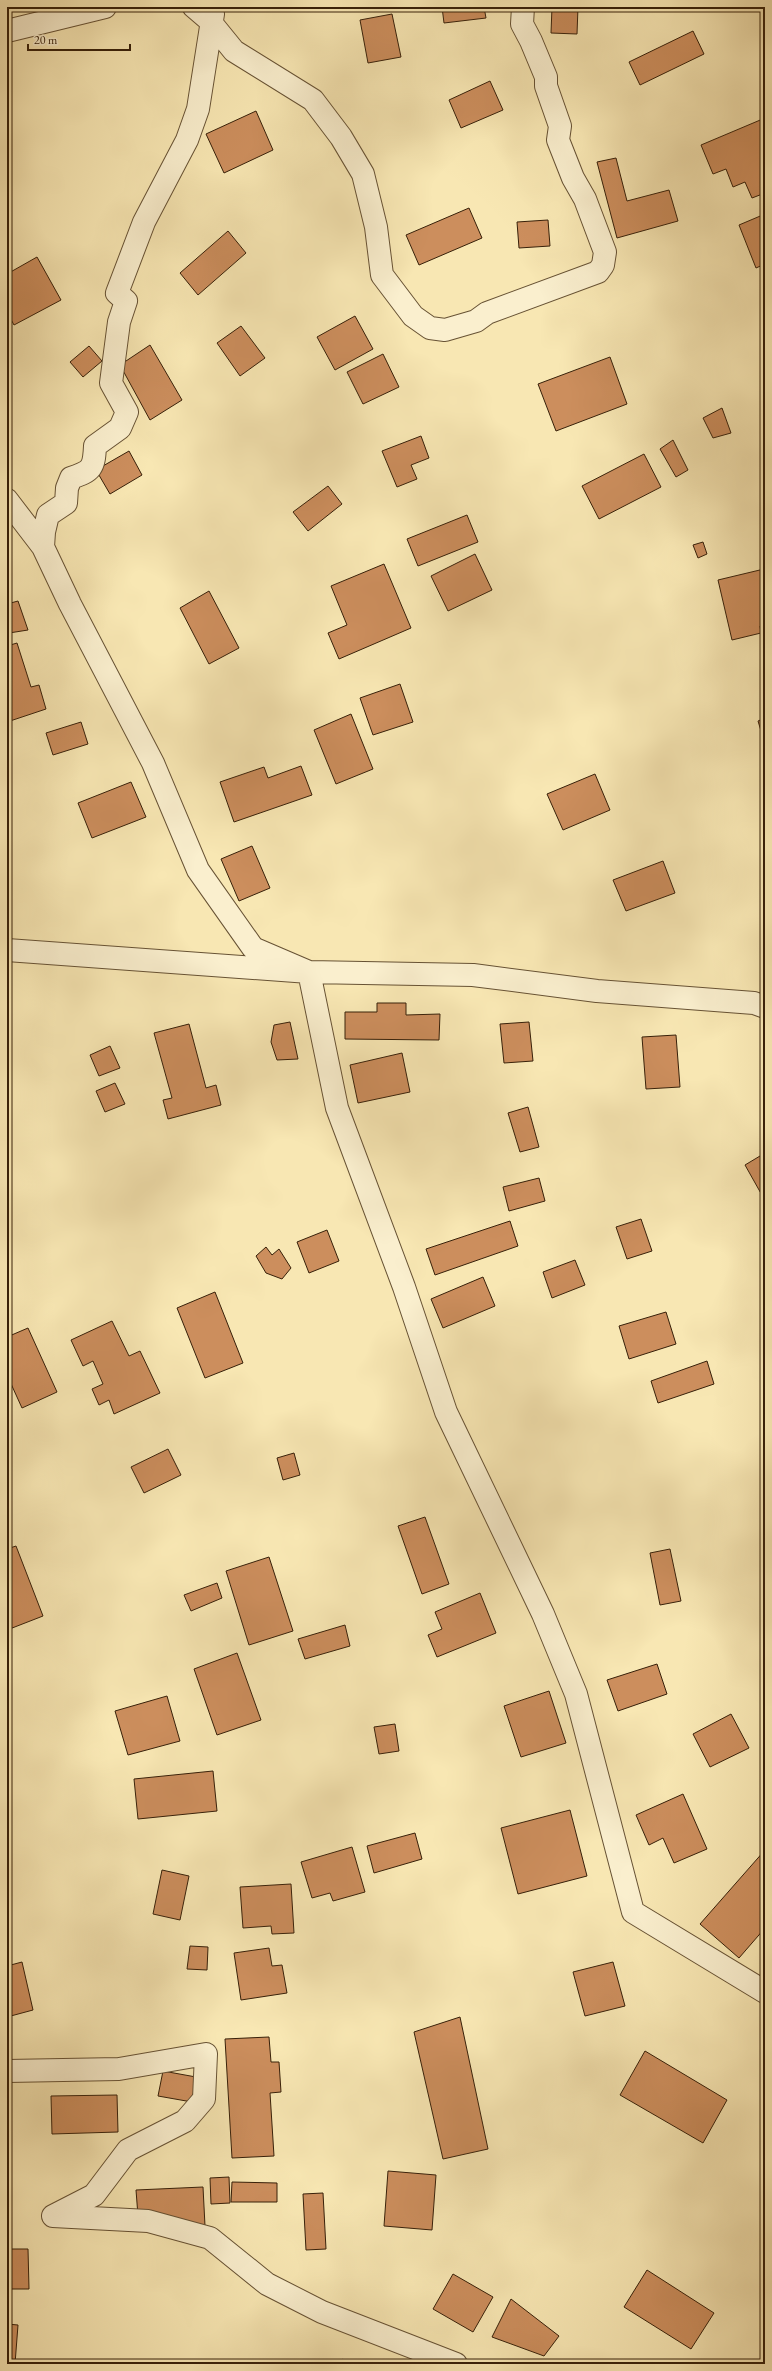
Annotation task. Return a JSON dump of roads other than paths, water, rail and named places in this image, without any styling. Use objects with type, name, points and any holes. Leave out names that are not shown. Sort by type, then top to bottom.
[{"type":"street","points":[[7,31],[105,7]]},
{"type":"street","points":[[194,7],[213,15],[234,51],[313,100],[341,137],[363,174],[376,227],[382,275],[413,316],[430,328],[445,330],[476,321],[486,313],[598,272],[603,265],[605,252],[588,205],[568,168],[558,140],[560,126],[546,86],[546,76],[522,24],[524,7]]},
{"type":"street","points":[[43,547],[44,532],[48,515],[66,503],[67,488],[71,478],[88,472],[94,463],[95,446],[120,428],[127,412],[111,383],[119,322],[126,301],[117,293],[144,222],[187,140],[198,109],[213,15]]},
{"type":"street","points":[[7,500],[43,547],[70,604],[153,763],[198,870],[253,948],[309,972]]},
{"type":"street","points":[[7,950],[309,972],[473,975],[597,992],[754,1003],[765,1007]]},
{"type":"street","points":[[309,972],[337,1108],[404,1287],[446,1412],[543,1614],[576,1694],[633,1912],[765,1992]]},
{"type":"street","points":[[7,2071],[119,2069],[206,2054],[204,2099],[185,2121],[128,2150],[94,2195],[53,2216],[148,2221],[210,2238],[267,2284],[322,2312],[456,2364]]}]
